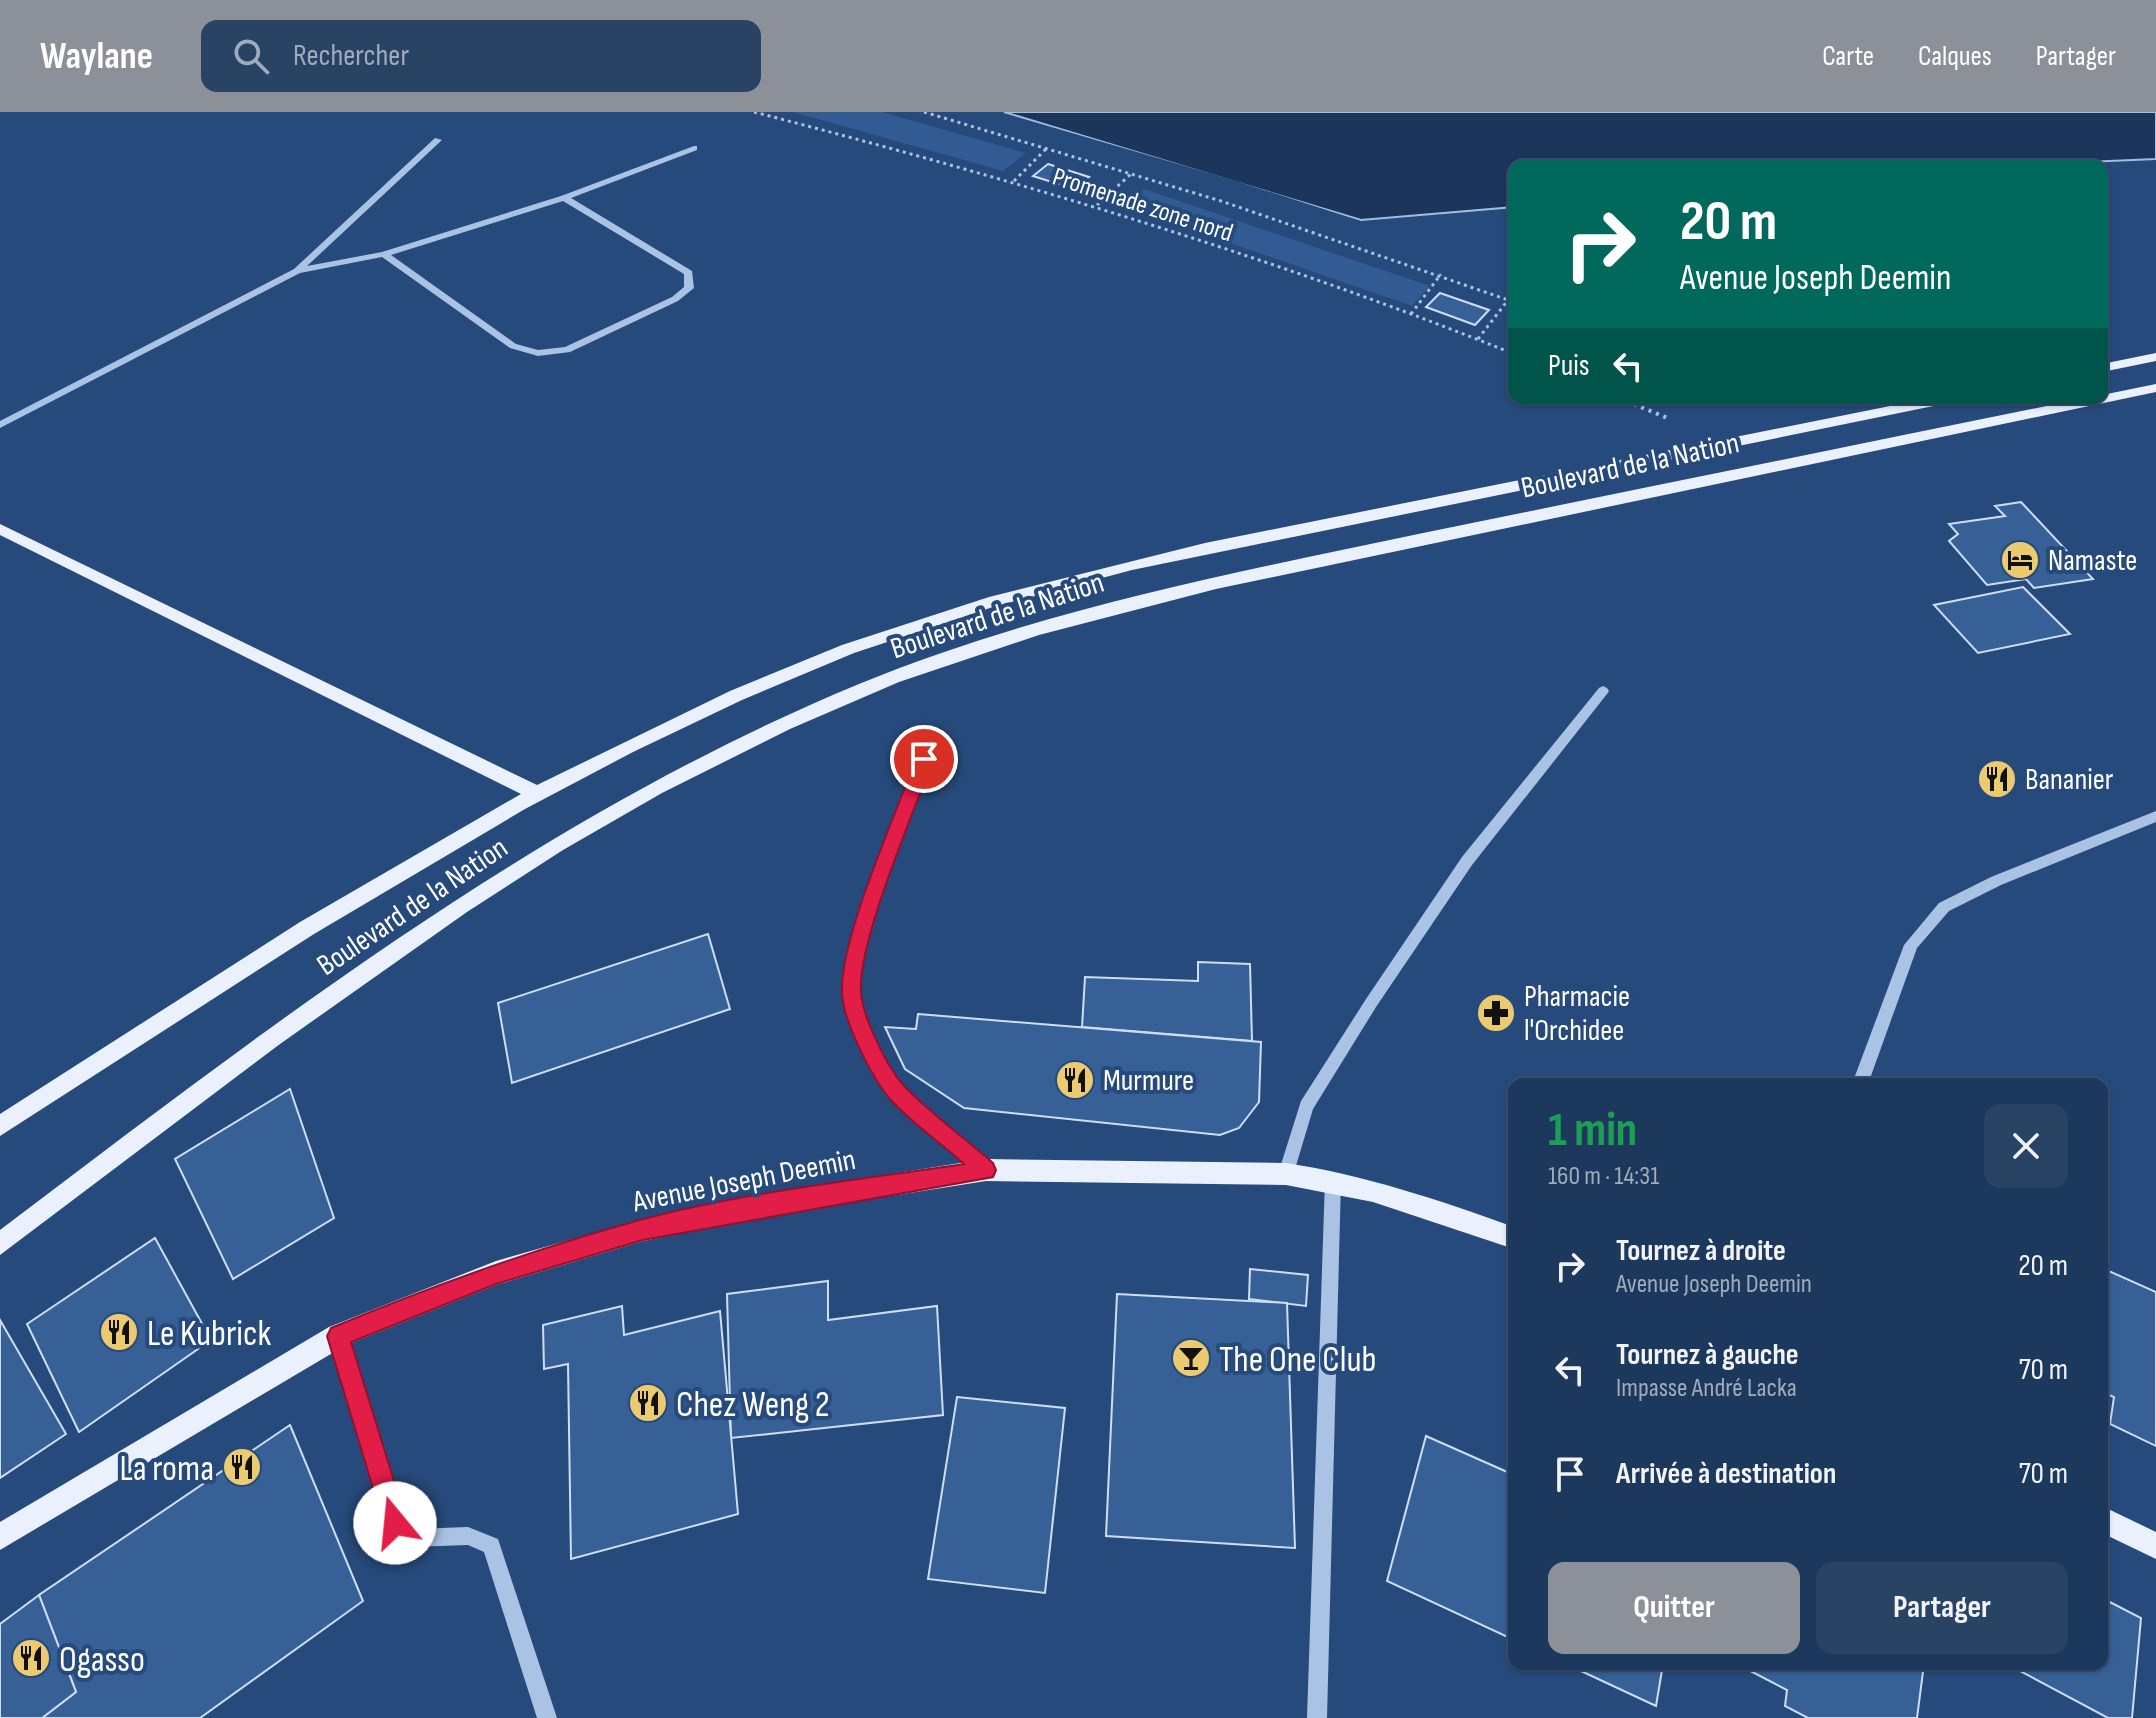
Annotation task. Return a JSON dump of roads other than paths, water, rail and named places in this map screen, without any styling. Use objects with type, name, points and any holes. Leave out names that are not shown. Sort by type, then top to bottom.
[{"type":"main road","points":[[2108,367],[2156,357]]},
{"type":"main road","name":"Boulevard de la Nation","points":[[2108,398],[2156,388]]},
{"type":"main road","name":"Boulevard de la Nation","points":[[0,1126],[267,956],[536,793],[633,743],[763,685],[912,626],[1167,555],[1923,404]]},
{"type":"main road","name":"Boulevard de la Nation","points":[[0,1244],[258,1048],[484,889],[642,797],[755,738],[910,672],[971,649],[1127,605],[1305,563],[2078,404]]},
{"type":"main road","points":[[0,529],[536,793]]},
{"type":"main road","name":"Avenue Joseph Deemin","points":[[0,1537],[338,1336],[496,1273],[643,1230],[795,1200],[986,1170],[1286,1174],[1333,1180],[1432,1208],[1508,1236]]},
{"type":"main road","points":[[2108,1522],[2156,1546]]},
{"type":"street","points":[[0,425],[297,271],[438,140]]},
{"type":"street","points":[[297,271],[384,254],[564,198],[694,148]]},
{"type":"street","points":[[384,254],[513,346],[538,353],[567,350],[675,299],[689,288],[689,273],[564,198]]},
{"type":"street","points":[[1286,1174],[1306,1106],[1402,955],[1512,801],[1603,691]]},
{"type":"street","points":[[924,759],[871,906],[857,955],[851,994],[868,1043],[896,1091],[986,1170]]},
{"type":"street","points":[[1862,1078],[1911,945],[1944,907],[1996,881],[2156,816]]},
{"type":"street","points":[[1317,1718],[1333,1180]]},
{"type":"street","points":[[338,1336],[395,1523],[412,1538],[468,1536],[491,1546],[547,1718]]},
{"type":"place","name":"Namaste","points":[[2020,560]]},
{"type":"place","name":"Bananier","points":[[1997,779]]},
{"type":"place","name":"Pharmacie l'Orchidee","points":[[1496,1013]]},
{"type":"place","name":"Murmure","points":[[1075,1080]]},
{"type":"place","name":"Le Kubrick","points":[[119,1332]]},
{"type":"place","name":"The One Club","points":[[1191,1358]]},
{"type":"place","name":"Chez Weng 2","points":[[648,1403]]},
{"type":"place","name":"La roma","points":[[242,1467]]},
{"type":"place","name":"Ogasso","points":[[31,1658]]}]
